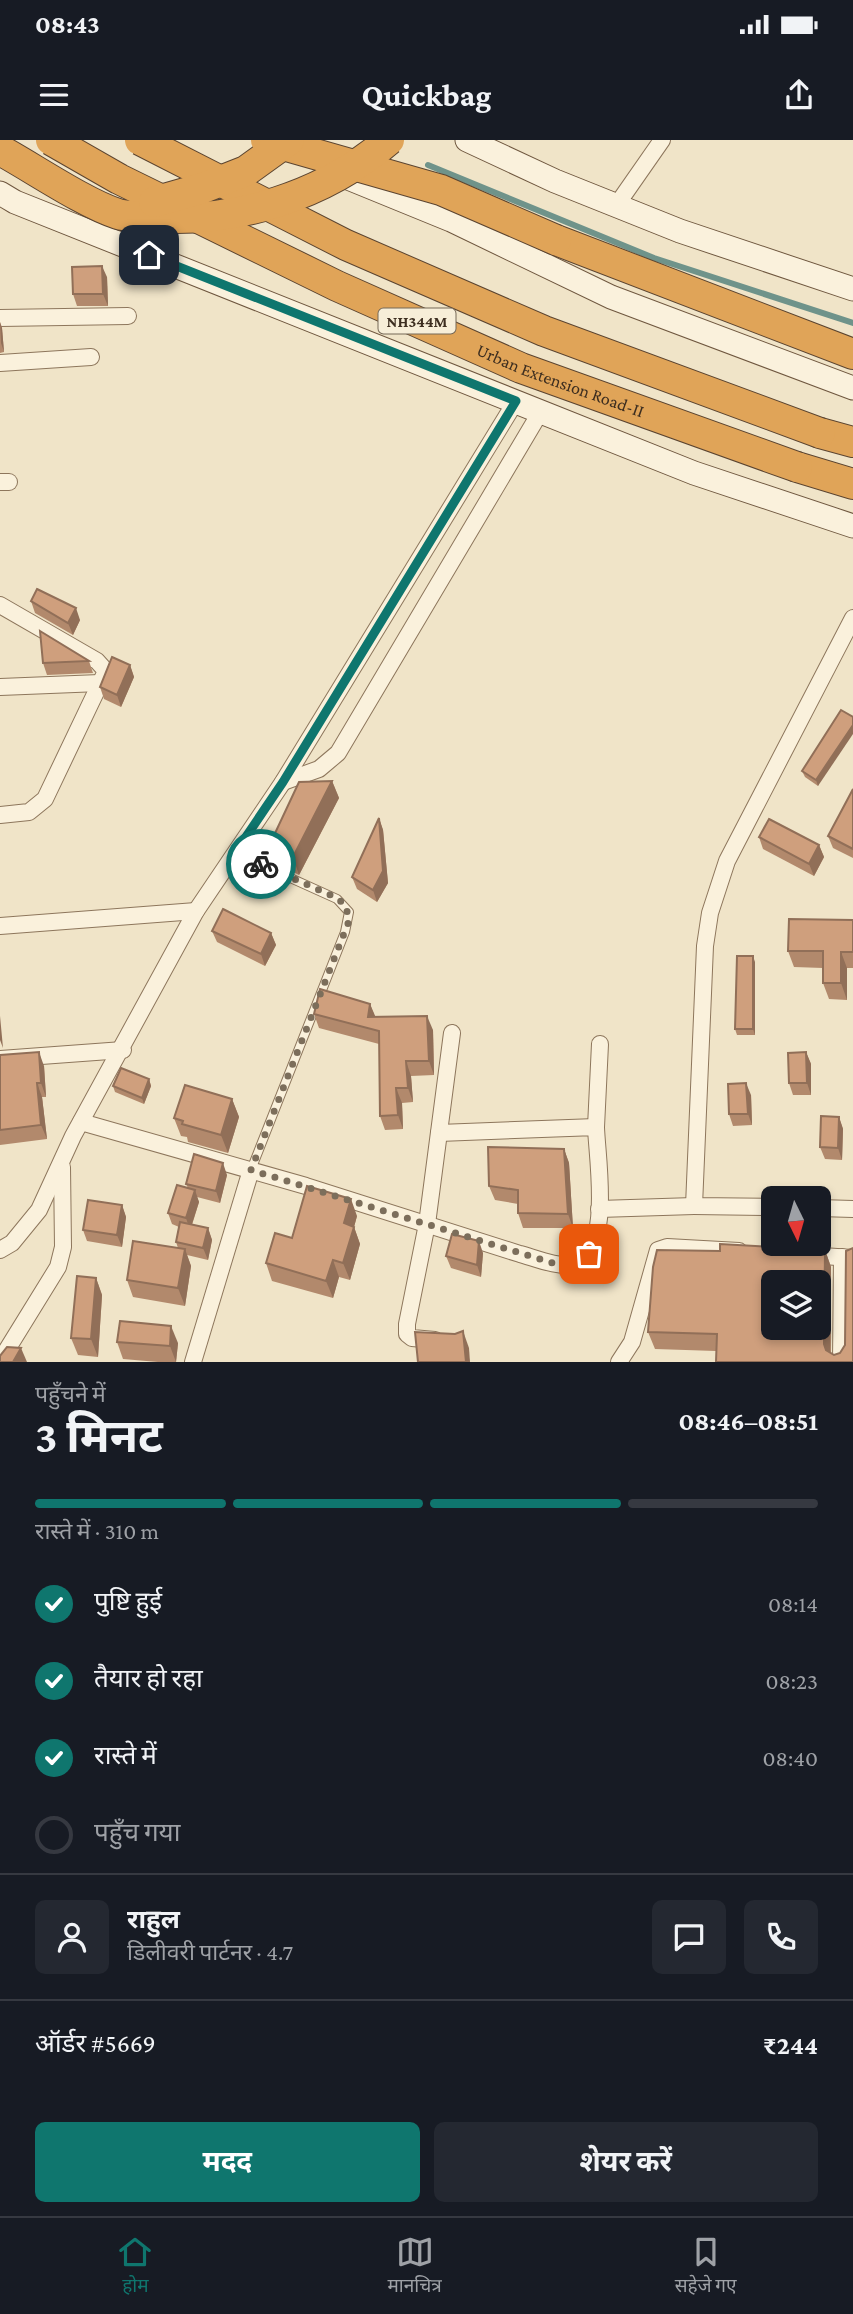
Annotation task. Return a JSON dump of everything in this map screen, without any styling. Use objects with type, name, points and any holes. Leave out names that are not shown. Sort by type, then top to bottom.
[{"type":"highway","name":"Urban Extension Road-II","points":[[51,140],[119,179],[337,286],[522,368],[797,467],[853,484]]},
{"type":"highway","name":"NH344M","points":[[140,140],[346,244],[544,331],[853,442]]},
{"type":"highway","points":[[268,140],[440,190],[556,240],[853,354]]},
{"type":"highway","points":[[119,215],[246,171],[289,140]]},
{"type":"highway","points":[[0,150],[119,215],[187,220],[260,208],[304,193],[371,155],[389,140]]},
{"type":"street","points":[[268,140],[324,168],[451,220],[611,297],[853,388]]},
{"type":"street","points":[[467,140],[680,232],[853,289]]},
{"type":"street","points":[[616,206],[662,140]]},
{"type":"street","points":[[0,193],[694,473],[853,526]]},
{"type":"street","points":[[0,318],[128,316]]},
{"type":"street","points":[[0,363],[92,357]]},
{"type":"street","points":[[0,1250],[12,1243],[39,1210],[81,1122],[123,1050],[197,911],[283,782],[516,401]]},
{"type":"street","points":[[283,782],[319,769],[338,752],[541,411]]},
{"type":"street","points":[[0,605],[106,668],[40,806],[30,812],[0,815]]},
{"type":"street","points":[[694,1206],[704,958],[710,913],[727,861],[853,618]]},
{"type":"street","points":[[0,687],[100,683]]},
{"type":"street","points":[[0,926],[197,911]]},
{"type":"street","points":[[451,1340],[412,1338],[406,1331],[426,1224],[452,1033]]},
{"type":"street","points":[[81,1122],[251,1170],[520,1254],[556,1264],[573,1264],[589,1254],[597,1240],[599,1209],[596,1127],[600,1044]]},
{"type":"street","points":[[0,1059],[123,1050]]},
{"type":"street","points":[[439,1133],[596,1127]]},
{"type":"street","points":[[0,1361],[58,1267],[63,1247],[62,1163]]},
{"type":"street","points":[[193,1362],[251,1170]]},
{"type":"street","points":[[599,1209],[761,1207]]},
{"type":"street","points":[[831,1208],[853,1209]]},
{"type":"street","points":[[619,1362],[632,1342],[658,1250],[667,1247],[761,1252]]},
{"type":"street","points":[[818,1256],[848,1258],[841,1362]]},
{"type":"lane","points":[[235,853],[337,898],[349,912],[345,932],[251,1170]]},
{"type":"building","points":[[102,266],[103,294],[73,294],[72,267]]},
{"type":"building","points":[[37,589],[76,608],[68,623],[31,601]]},
{"type":"building","points":[[40,631],[89,661],[43,663]]},
{"type":"building","points":[[112,657],[130,665],[117,695],[100,687]]},
{"type":"building","points":[[841,710],[853,717],[853,725],[816,780],[802,771]]},
{"type":"building","points":[[332,781],[293,857],[269,846],[299,782]]},
{"type":"building","points":[[853,789],[853,849],[828,836]]},
{"type":"building","points":[[379,818],[383,871],[373,890],[352,877]]},
{"type":"building","points":[[769,819],[819,845],[809,864],[759,837]]},
{"type":"building","points":[[223,909],[271,933],[261,954],[212,931]]},
{"type":"building","points":[[789,919],[853,920],[853,952],[841,952],[841,983],[823,983],[823,951],[788,951]]},
{"type":"building","points":[[737,956],[753,956],[753,1029],[735,1029]]},
{"type":"building","points":[[320,989],[370,1004],[368,1017],[427,1016],[429,1061],[406,1061],[408,1088],[396,1088],[398,1115],[380,1116],[379,1031],[314,1014]]},
{"type":"building","points":[[39,1052],[41,1083],[37,1083],[41,1125],[0,1130],[0,1055]]},
{"type":"building","points":[[806,1052],[807,1083],[789,1083],[788,1053]]},
{"type":"building","points":[[121,1068],[149,1079],[142,1098],[113,1086]]},
{"type":"building","points":[[746,1083],[748,1114],[729,1114],[728,1084]]},
{"type":"building","points":[[185,1085],[232,1099],[221,1135],[182,1124],[183,1121],[174,1118]]},
{"type":"building","points":[[821,1116],[839,1117],[838,1148],[820,1147]]},
{"type":"building","points":[[488,1147],[564,1149],[568,1214],[518,1213],[518,1190],[489,1186]]},
{"type":"building","points":[[194,1154],[223,1163],[216,1191],[186,1184]]},
{"type":"building","points":[[177,1185],[195,1190],[186,1218],[168,1213]]},
{"type":"building","points":[[307,1186],[351,1199],[344,1223],[354,1227],[343,1263],[333,1260],[326,1281],[266,1263],[275,1233],[292,1238]]},
{"type":"building","points":[[88,1200],[122,1205],[117,1235],[83,1230]]},
{"type":"building","points":[[180,1222],[208,1228],[203,1248],[176,1242]]},
{"type":"building","points":[[452,1234],[479,1241],[477,1265],[446,1256]]},
{"type":"building","points":[[133,1241],[185,1249],[178,1288],[127,1280]]},
{"type":"building","points":[[720,1244],[761,1246],[761,1256],[825,1256],[825,1270],[761,1270],[761,1340],[824,1340],[826,1350],[834,1355],[840,1353],[845,1345],[846,1251],[853,1248],[853,1362],[716,1362],[717,1334],[648,1332],[653,1267],[657,1250],[720,1251]]},
{"type":"building","points":[[77,1276],[96,1278],[91,1339],[71,1338]]},
{"type":"building","points":[[120,1321],[171,1326],[170,1346],[117,1342]]},
{"type":"building","points":[[463,1331],[466,1362],[418,1362],[415,1332],[455,1334]]},
{"type":"building","points":[[7,1347],[21,1348],[13,1362],[0,1362],[0,1356]]},
{"type":"waterway","points":[[428,165],[654,258],[853,323]]},
{"type":"way so far","points":[[261,864],[337,898],[346,906],[349,921],[251,1170],[556,1264],[573,1264],[589,1254]]},
{"type":"route","points":[[149,255],[516,401],[324,710],[283,782],[235,853],[261,864]]}]
